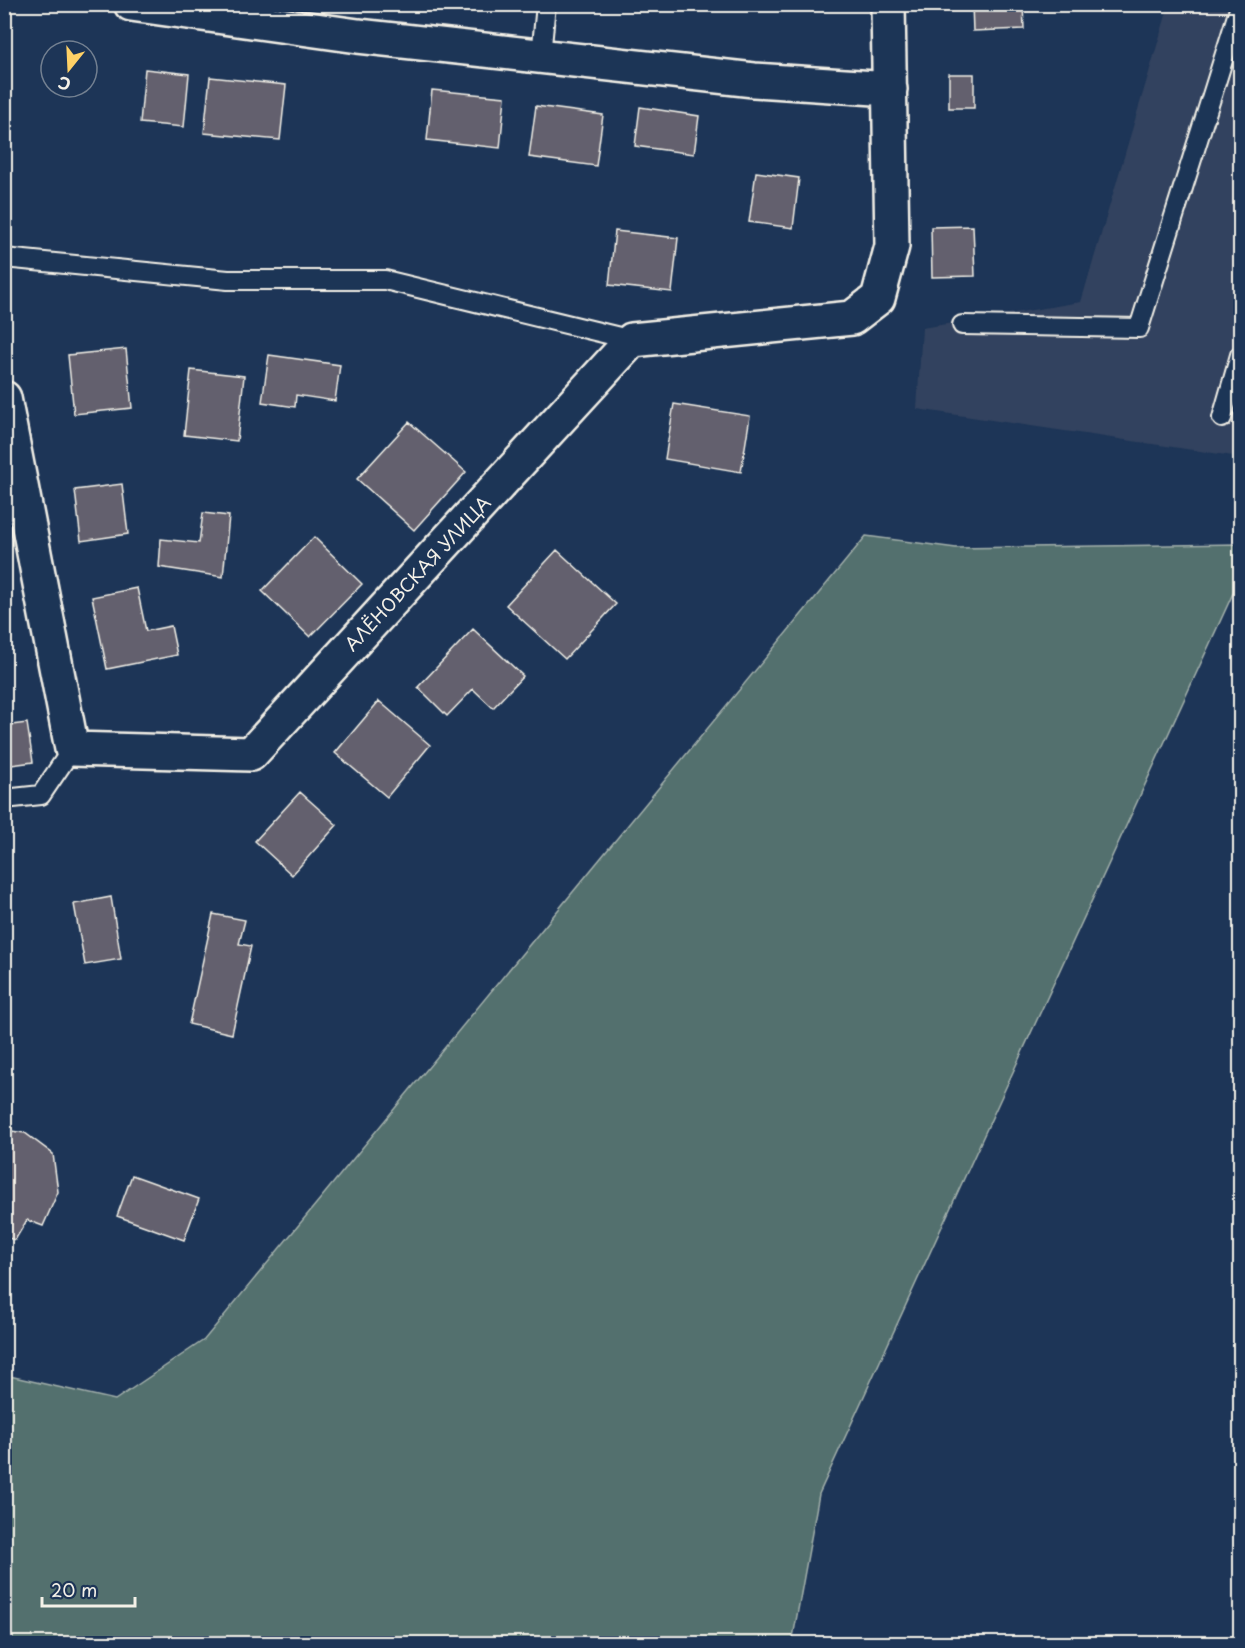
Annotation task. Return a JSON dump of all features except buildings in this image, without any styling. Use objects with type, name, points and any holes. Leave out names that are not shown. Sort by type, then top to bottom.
[{"type":"street","points":[[131,4],[171,7],[358,36],[541,57],[754,80],[890,89]]},
{"type":"street","points":[[632,340],[852,318],[878,298],[892,246],[888,4]]},
{"type":"street","name":"АЛЁНОВСКАЯ УЛИЦА","points":[[72,749],[251,754],[632,340]]},
{"type":"street","points":[[4,398],[72,749]]},
{"type":"lane","points":[[541,57],[546,4]]},
{"type":"lane","points":[[962,325],[1139,328],[1240,6]]},
{"type":"lane","points":[[4,258],[228,280],[386,280],[632,340]]},
{"type":"lane","points":[[1222,418],[1240,355]]},
{"type":"lane","points":[[4,799],[41,795],[72,749]]},
{"type":"shaded area","points":[[1169,5],[1240,5],[1240,457],[917,409],[922,328],[1081,302]]},
{"type":"green space","points":[[866,536],[956,548],[1240,544],[1240,578],[819,1494],[792,1643],[5,1643],[5,1375],[115,1400],[204,1340]]}]
